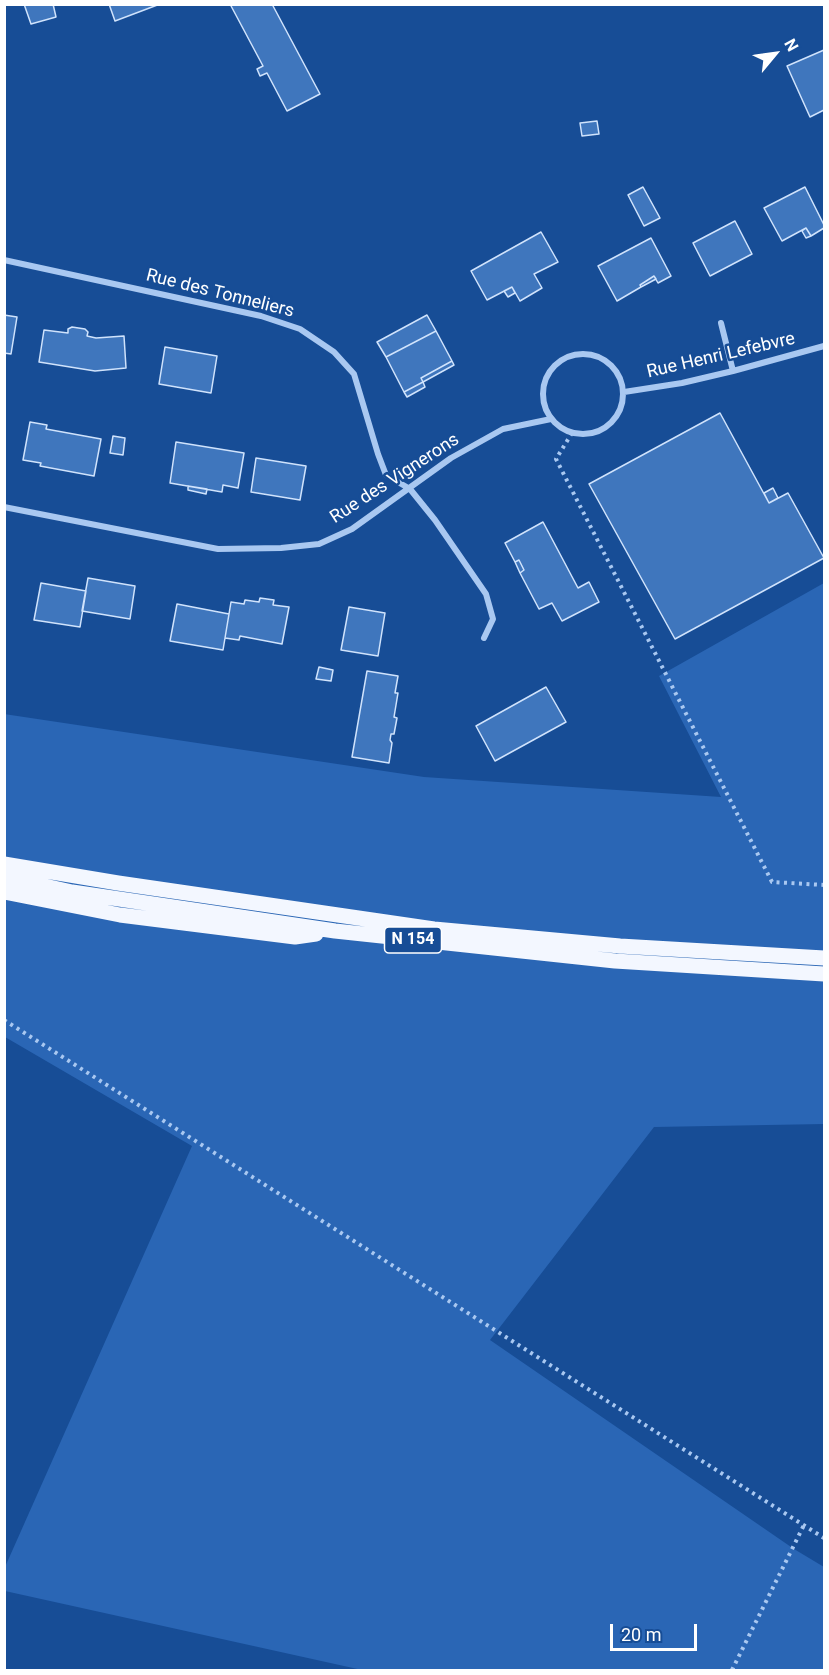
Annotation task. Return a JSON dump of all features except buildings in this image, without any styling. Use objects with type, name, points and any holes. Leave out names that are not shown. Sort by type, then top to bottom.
[{"type":"main road","name":"N 154","points":[[4,864],[434,929],[620,945],[825,958]]},
{"type":"main road","name":"N 154","points":[[4,877],[72,892],[335,932],[615,961],[825,974]]},
{"type":"main road","points":[[4,892],[120,915],[296,937],[335,932]]},
{"type":"street","name":"Rue des Tonneliers","points":[[4,260],[261,316],[300,329],[334,352],[354,374],[386,475],[410,489],[435,520],[486,594],[493,619],[484,638]]},
{"type":"street","points":[[721,323],[733,371]]},
{"type":"street","name":"Rue Henri Lefebvre","points":[[624,392],[682,383],[825,346]]},
{"type":"street","points":[[584,353],[609,363],[620,376],[624,392],[622,406],[607,427],[594,433],[579,434],[560,427],[551,419],[545,406],[543,392],[545,381],[552,369],[566,357],[584,353]]},
{"type":"street","name":"Rue des Vignerons","points":[[4,507],[218,549],[281,548],[319,544],[352,529],[451,458],[503,429],[551,419]]},
{"type":"path","points":[[572,433],[556,459],[771,882],[825,885]]},
{"type":"path","points":[[4,1020],[825,1538]]},
{"type":"path","points":[[732,1671],[804,1525]]},
{"type":"shaded area","points":[[824,583],[824,1124],[654,1127],[490,1340],[794,1549],[824,1567],[824,1670],[362,1670],[5,1591],[5,1567],[192,1146],[5,1037],[4,714],[424,777],[721,797],[659,676]]}]
